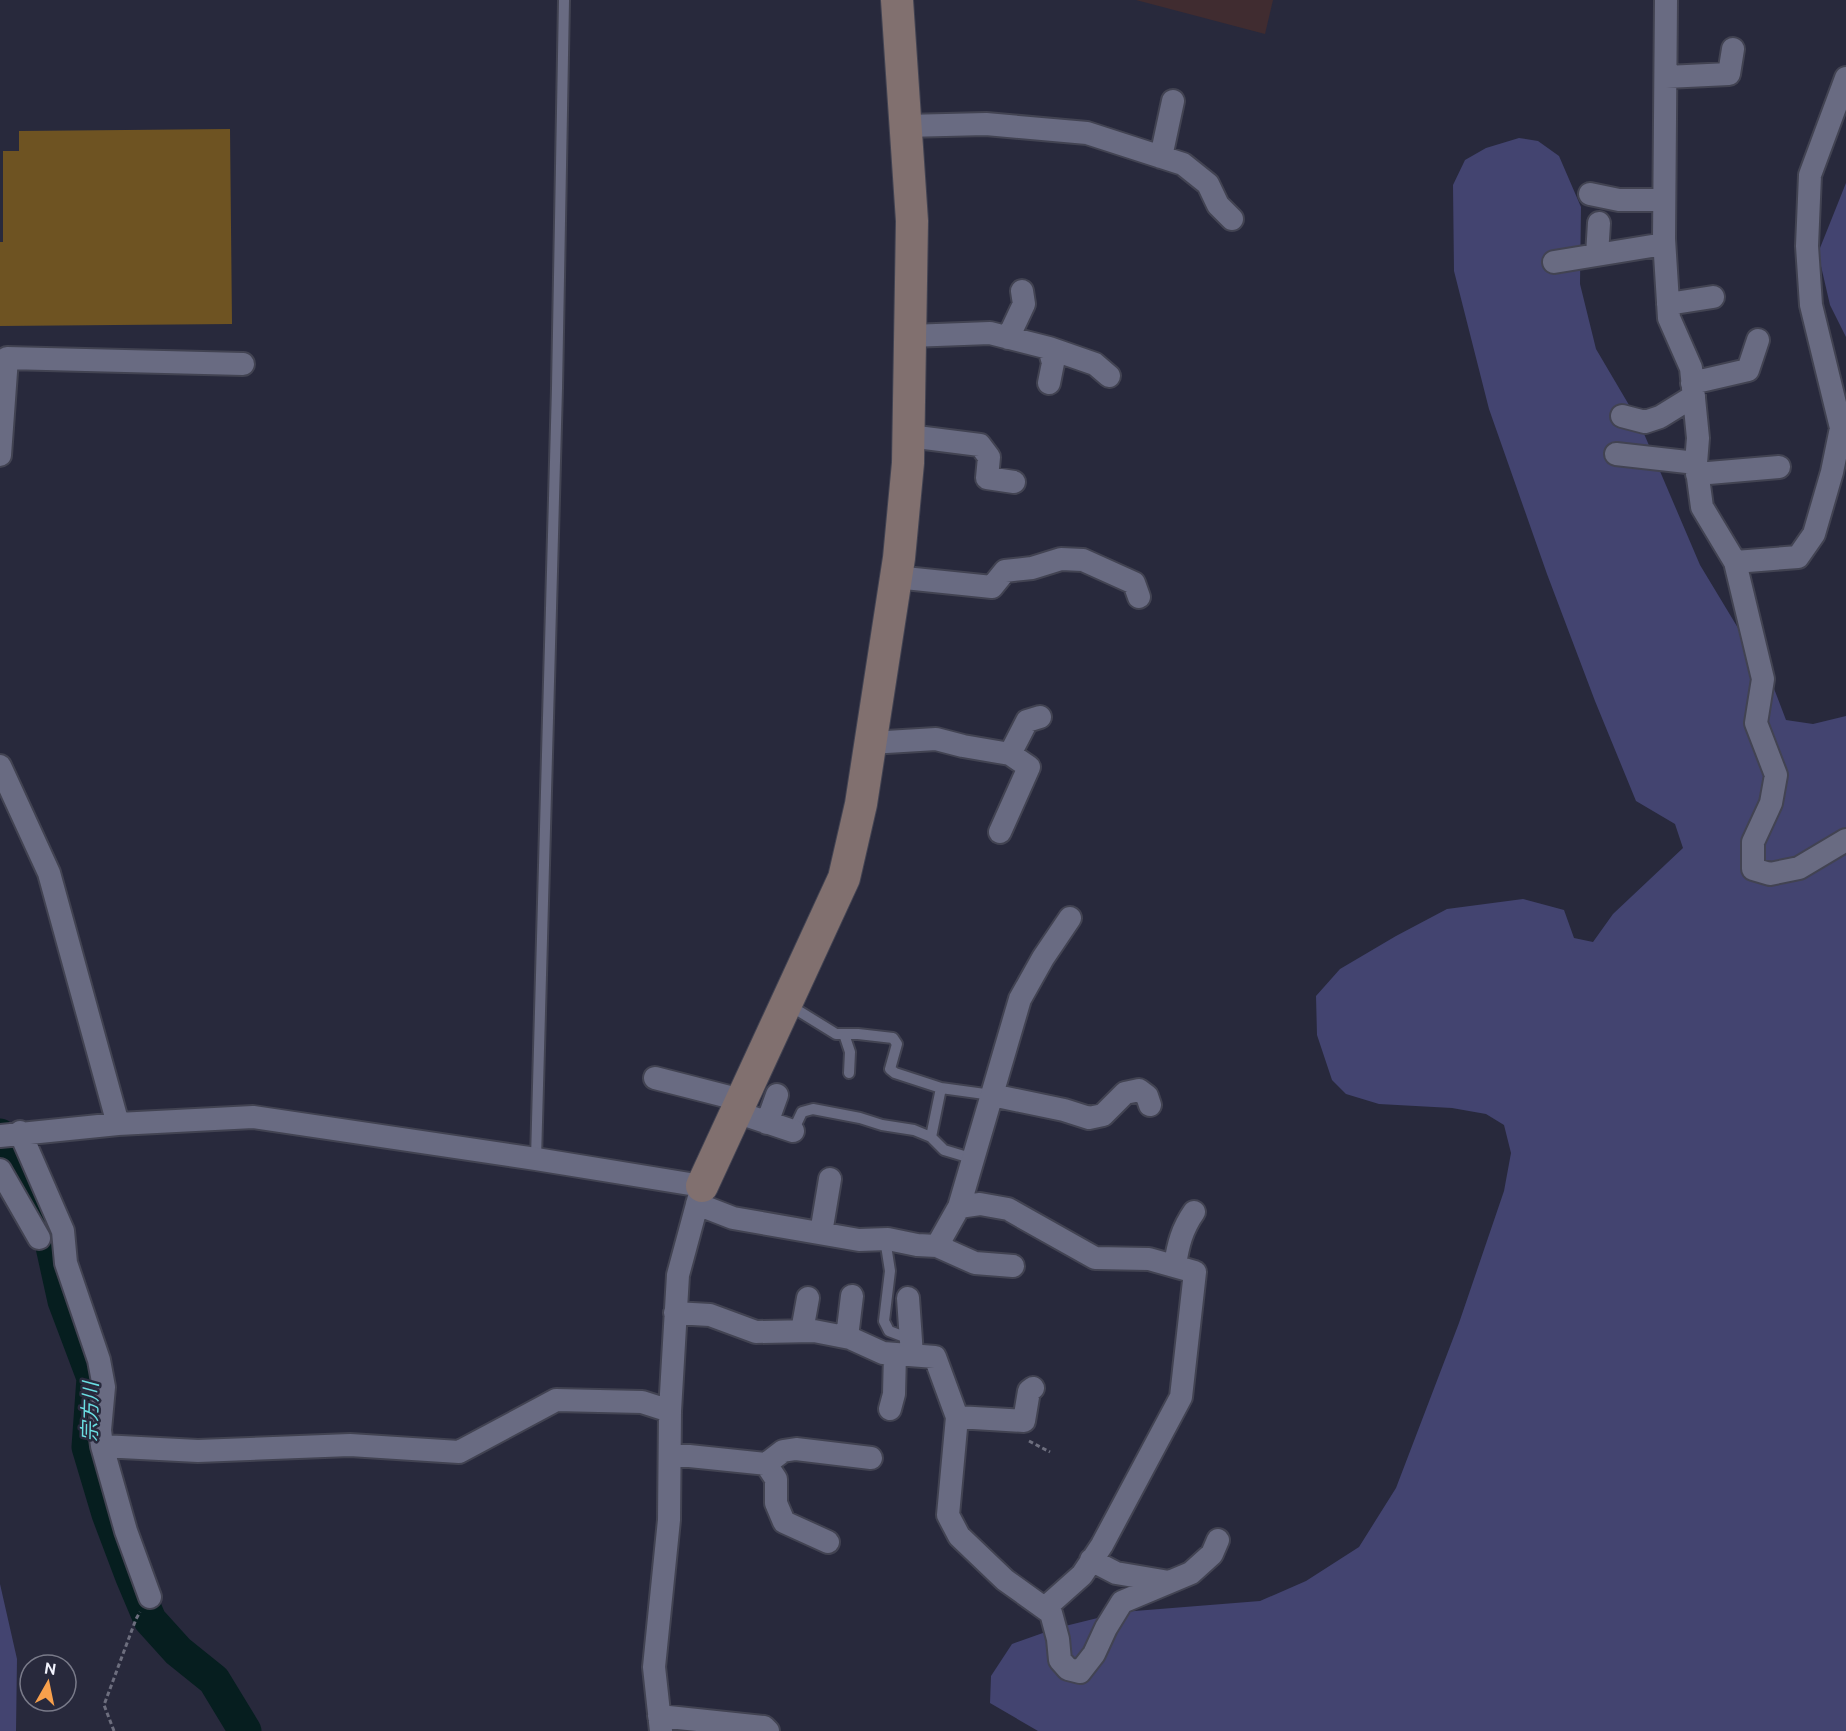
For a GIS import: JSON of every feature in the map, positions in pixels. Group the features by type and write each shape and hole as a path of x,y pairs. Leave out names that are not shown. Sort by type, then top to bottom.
{"street":[{"path":"768,1731 764,1727 660,1724 654,1667 669,1520 670,1411 675,1312 678,1275 700,1195 844,878 861,804 896,577 908,463 912,221 897,0"},
{"path":"1666,0 1664,244 1669,318 1691,368 1698,438 1696,469 1702,507 1735,562 1763,679 1756,723 1776,775 1771,803 1753,842 1753,868 1770,874 1799,868 1846,840"},
{"path":"1666,76 1729,74 1733,49"},
{"path":"1735,562 1798,557 1814,534 1832,472 1840,428 1810,305 1807,246 1810,175 1846,78"},
{"path":"1161,157 1173,101"},
{"path":"905,126 986,124 1086,133 1183,164 1208,184 1218,206 1232,219"},
{"path":"1590,194 1619,201 1664,200"},
{"path":"1597,255 1599,223"},
{"path":"1554,262 1664,244"},
{"path":"1008,338 1024,304 1022,291"},
{"path":"1668,303 1713,297"},
{"path":"910,336 990,333 1049,348 1095,364 1109,376"},
{"path":"1622,416 1645,422 1660,417 1693,389 1748,370 1758,340"},
{"path":"1049,348 1053,363 1049,383"},
{"path":"0,455 7,358 243,364"},
{"path":"909,436 980,445 989,457 987,478 1014,482"},
{"path":"1616,454 1696,469 1779,467"},
{"path":"896,577 992,587 1005,572 1032,568 1061,559 1083,560 1134,583 1139,597"},
{"path":"1010,754 1028,721 1040,717"},
{"path":"870,743 936,739 1010,754 1029,767 1000,832"},
{"path":"0,766 49,873 118,1124"},
{"path":"937,1246 959,1207 1020,999 1043,958 1070,918"},
{"path":"655,1078 739,1106 767,1123 793,1131"},
{"path":"992,1095 1064,1110 1089,1118 1103,1115 1125,1093 1139,1090 1147,1096 1150,1105"},
{"path":"767,1123 777,1095"},
{"path":"150,1597 126,1531 102,1446 100,1430 104,1387 99,1360 66,1263 63,1231 11,1134 118,1124 253,1117 536,1159 700,1195 733,1218 859,1240 885,1239 937,1246 975,1263 1013,1266"},
{"path":"0,1170 39,1238"},
{"path":"821,1233 830,1179"},
{"path":"959,1207 980,1204 1008,1209 1095,1258 1149,1259 1195,1272 1181,1397 1102,1545 1082,1575 1045,1608"},
{"path":"1175,1265 1181,1235 1194,1212"},
{"path":"847,1337 852,1296"},
{"path":"802,1331 808,1298"},
{"path":"890,1409 906,1349 908,1298"},
{"path":"675,1312 710,1315 756,1332 814,1330 847,1337 883,1353 906,1349 935,1357 957,1417 948,1515 959,1536 1005,1580 1051,1612 1058,1638 1059,1660 1068,1669 1080,1672 1094,1654 1122,1602 1191,1573 1212,1554 1218,1540"},
{"path":"957,1417 1024,1421 1029,1391 1033,1388"},
{"path":"102,1446 198,1451 350,1445 459,1452 556,1400 642,1402 670,1411"},
{"path":"670,1454 766,1464 783,1450 796,1449 871,1458"},
{"path":"766,1464 776,1479 776,1503 784,1522 828,1542"},
{"path":"1091,1560 1116,1573 1169,1582"}],"lane":[{"path":"536,1159 557,388 564,0"},
{"path":"786,1003 836,1034 893,1038 897,1044 890,1069 895,1073 940,1088 992,1095"},
{"path":"844,1034 850,1052 849,1073"},
{"path":"931,1137 940,1088"},
{"path":"793,1131 802,1112 813,1109 914,1130 931,1137 944,1150 974,1159"},
{"path":"885,1239 890,1271 885,1321 889,1330 906,1349"}],"path":[{"path":"114,1731 104,1705 136,1619"}],"shaded area":[{"path":"1136,0 1273,0 1265,34"},
{"path":"1519,138 1538,141 1559,156 1581,207 1580,284 1596,349 1639,422 1700,565 1773,686 1786,720 1813,724 1846,716 1846,1731 1038,1731 990,1703 991,1676 1012,1644 1057,1628 1122,1612 1260,1601 1306,1581 1359,1547 1396,1488 1459,1323 1504,1191 1511,1153 1504,1125 1486,1114 1452,1108 1379,1104 1346,1094 1332,1080 1317,1035 1316,996 1340,969 1447,909 1523,899 1564,910 1574,938 1593,942 1613,914 1683,848 1675,824 1636,801 1595,701 1489,409 1454,271 1453,185 1465,160 1486,148"},
{"path":"1846,183 1846,337 1830,305 1818,253"},
{"path":"0,1584 17,1659 16,1731 0,1731"}],"building":[{"path":"230,129 232,324 0,326 3,151 19,151 19,131"}],"waterway":[{"name":"宗方川","path":"0,1135 47,1224 64,1301 93,1378 88,1447 108,1514 131,1575 150,1620 178,1651 214,1680 245,1731"}]}
